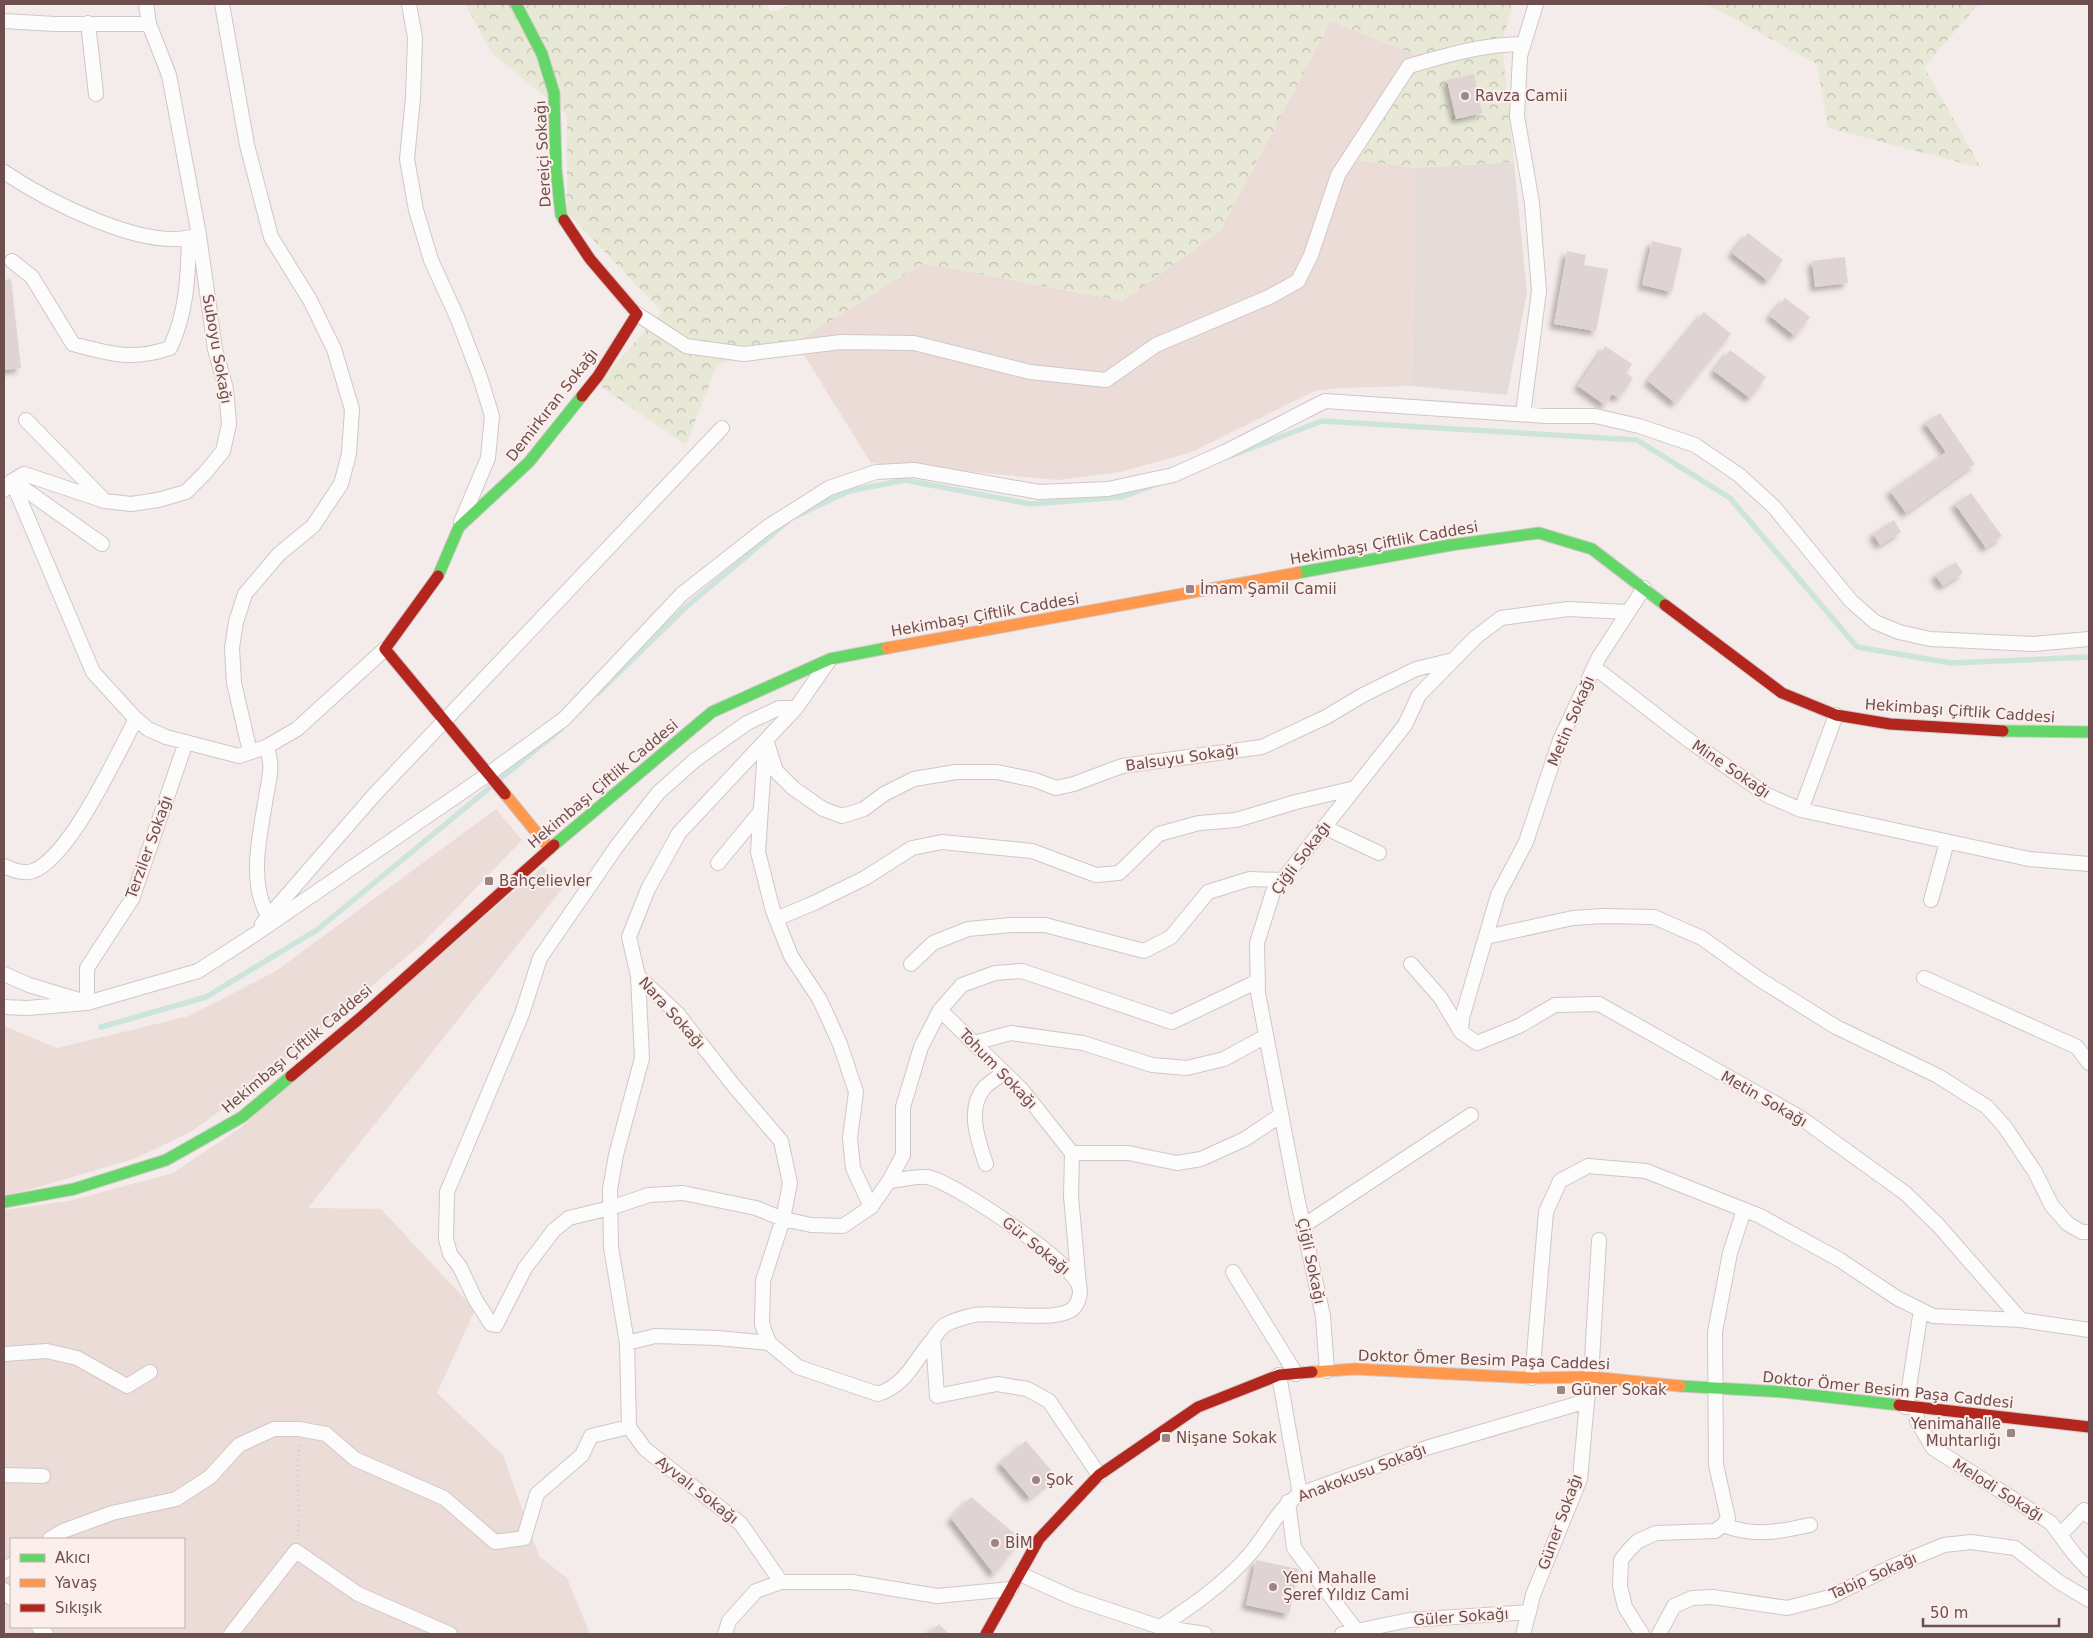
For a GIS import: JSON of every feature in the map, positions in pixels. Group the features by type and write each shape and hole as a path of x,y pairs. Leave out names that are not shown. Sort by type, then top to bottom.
{"main road":[{"name":"Dereiçi Sokağı","path":"516,4 542,54 554,93 556,169 561,215 590,259 636,314"},
{"name":"Demirkıran Sokağı","path":"459,527 530,462 598,376 636,314"},
{"path":"459,527 441,572 385,649 550,849"},
{"name":"Hekimbaşı Çiftlik Caddesi","path":"4,1202 74,1189 166,1160 242,1117 358,1019 550,849 712,712 830,659 1451,545 1539,533 1592,549 1782,693 1836,715 1909,725 2032,733 2089,732"},
{"name":"Doktor Ömer Besim Paşa Caddesi","path":"986,1634 1039,1539 1099,1474 1198,1407 1279,1375 1355,1369 1532,1378 1591,1377 1716,1390 1784,1392 2089,1427"}],"street":[{"name":"Suboyu Sokağı","path":"8,486 24,474 34,475 74,492 105,501 131,504 158,500 186,492 205,473 222,451 229,424 226,389 215,349 194,237 169,75 149,24 146,4"},
{"path":"222,4 247,145 271,237 310,300 334,348 352,409 349,454 341,484 312,526 279,554 245,594 236,622 232,648 234,683 250,752"},
{"path":"409,4 415,38 413,98 407,159 416,210 431,260 457,317 480,377 492,416 488,458 459,527"},
{"path":"1523,414 1539,291 1532,203 1517,116 1520,56 1536,4"},
{"path":"4,21 149,24"},
{"path":"88,24 96,94"},
{"path":"636,314 686,346 706,349 744,354 841,342 914,343 1030,372 1106,380 1156,345 1269,297 1298,281 1310,255 1338,175 1409,66 1473,49 1506,44 1524,44"},
{"path":"4,172 61,205 128,232 166,239 194,237 187,297 181,325 170,348 149,355 116,355 73,344 32,277 12,261"},
{"path":"4,1007 26,1008 87,1002 198,971 490,777 564,719 682,594 766,528 830,488 876,472 914,470 1039,492 1108,489 1173,475 1227,451 1325,401 1523,414 1595,416 1639,426 1695,445 1740,475 1774,507 1851,601 1875,622 1899,632 1930,639 2033,644 2089,639"},
{"path":"26,420 105,501"},
{"path":"254,935 268,916 375,794 722,428"},
{"path":"8,486 102,544"},
{"path":"8,486 93,672 105,688 136,719 148,729 166,737 239,756 266,747 297,728 385,649"},
{"name":"Metin Sokağı","path":"1644,588 1627,612 1594,667 1560,740 1526,842 1498,895 1462,1018 1461,1032 1477,1043 1519,1026 1555,1005 1599,1004 1801,1118 1905,1193 1938,1225 2021,1320"},
{"name":"Çiğli Sokağı","path":"1327,1372 1323,1316 1281,1115 1258,981 1257,943 1273,892 1405,724 1419,695 1476,637 1501,618 1568,609 1627,612"},
{"name":"Nara Sokağı","path":"769,1344 762,1324 763,1281 783,1219 790,1183 781,1141 734,1086 677,1013 638,976 629,937 648,889 679,832 796,708 830,659"},
{"name":"Balsuyu Sokağı","path":"766,740 776,771 793,788 823,809 842,816 864,809 884,794 914,779 956,772 997,772 1035,780 1056,788 1074,784 1122,766 1262,747 1326,717 1363,695 1416,669 1452,660"},
{"name":"Mine Sokağı","path":"1594,667 1687,738 1767,795 1801,810 2029,859 2089,864"},
{"path":"796,708 779,708 747,724 696,760 658,794 617,846 540,958 522,1014 447,1192 446,1239 450,1254 460,1267 475,1299 491,1324 496,1325 525,1268 554,1230 569,1218 610,1208 649,1195 683,1192 756,1208 783,1219 811,1224 843,1226 871,1206 889,1181 903,1154 903,1107 918,1055 940,1010 962,985 995,973 1022,971 1172,1022 1258,981"},
{"path":"1801,810 1836,715"},
{"path":"4,866 14,872 32,871 49,861 77,826 136,719"},
{"path":"766,740 758,852 776,919 791,956 824,1009 840,1044 856,1092 850,1138 853,1168 871,1206"},
{"name":"Terziler Sokağı","path":"87,1002 87,968 132,899 186,742"},
{"path":"266,747 270,757 271,771 259,841 258,875 260,901 268,916"},
{"path":"776,919 865,878 912,848 942,842 1032,851 1096,875 1119,873 1159,834 1198,823 1236,820 1296,802 1354,788"},
{"path":"718,863 761,811"},
{"path":"1324,827 1378,853"},
{"path":"1931,900 1947,842"},
{"path":"911,964 933,943 968,929 1011,925 1045,925 1144,951 1171,937 1208,892 1250,879 1282,880"},
{"path":"1486,937 1572,918 1603,916 1654,917 1702,938 1759,979 1836,1028 1938,1076 1987,1107 2005,1127 2035,1172 2052,1206 2068,1224 2082,1232 2089,1232"},
{"path":"1412,964 1440,997 1461,1032"},
{"path":"4,974 29,985 87,1002"},
{"path":"52,1538 63,1531 112,1513 176,1499 210,1477 239,1445 274,1429 302,1430 326,1434 356,1459 444,1498 495,1542 524,1538 538,1494 582,1455 591,1436 629,1427 627,1343 611,1247 610,1189 616,1155 642,1058 638,976"},
{"path":"1924,978 2077,1048 2089,1063"},
{"name":"Tohum Sokağı","path":"940,1010 1022,1090 1072,1153"},
{"path":"974,1043 1010,1033 1083,1043 1152,1065 1187,1068 1224,1059 1266,1036"},
{"path":"986,1164 975,1132 977,1100 985,1087 1004,1073"},
{"path":"1079,1286 1071,1196 1072,1153 1128,1153 1177,1163 1201,1159 1245,1139 1281,1115"},
{"path":"1303,1226 1471,1115"},
{"path":"1532,1378 1546,1212 1560,1181 1588,1166 1646,1171 1760,1216 1840,1260 1896,1298 1933,1316 2021,1320 2089,1330"},
{"name":"Gür Sokağı","path":"769,1344 798,1367 878,1394 900,1384 916,1359 944,1326 971,1315 1018,1317 1066,1312 1075,1307 1079,1298 1079,1286 1072,1274 1001,1217 950,1186 927,1177 889,1181"},
{"path":"1642,1634 1625,1607 1620,1586 1621,1560 1638,1541 1656,1533 1715,1531 1728,1518 1716,1465 1715,1332 1730,1253 1744,1210"},
{"path":"1587,1401 1591,1377 1599,1240"},
{"path":"1233,1272 1296,1374"},
{"path":"1911,1408 1921,1310"},
{"path":"627,1343 655,1336 718,1338 769,1344"},
{"path":"933,1339 937,1396 997,1384 1027,1389 1049,1401 1099,1474"},
{"path":"4,1354 47,1351 77,1358 128,1386 150,1372"},
{"path":"1279,1375 1300,1494"},
{"name":"Anakokusu Sokağı","path":"1160,1627 1202,1600 1249,1555 1288,1502 1300,1494 1426,1448 1535,1418 1587,1401"},
{"name":"Güner Sokağı","path":"1529,1612 1533,1595 1580,1479 1587,1401"},
{"name":"Melodi Sokağı","path":"1911,1408 1933,1448 2051,1523 2089,1570"},
{"name":"Ayvalı Sokağı","path":"629,1427 645,1449 741,1524 781,1582"},
{"path":"4,1475 43,1476"},
{"path":"1288,1502 1294,1548 1358,1633"},
{"path":"2060,1535 2084,1510 2089,1516"},
{"path":"1723,1525 1742,1532 1777,1533 1810,1525"},
{"name":"Tabip Sokağı","path":"1659,1634 1661,1627 1674,1606 1692,1598 1721,1597 1787,1608 1830,1597 1891,1566 1944,1545 1971,1542 2015,1548 2059,1582 2089,1600"},
{"path":"231,1634 296,1551 358,1594 450,1634"},
{"path":"1020,1574 1073,1598 1160,1627 1205,1634"},
{"path":"724,1634 729,1621 756,1591 781,1582 852,1582 937,1596 1011,1590"},
{"name":"Güler Sokağı","path":"1342,1634 1358,1633 1409,1620 1529,1612 1523,1634"}],"path":[{"path":"296,1551 300,1515 298,1461 302,1430"}],"shaded area":[{"path":"1331,21 1429,60 1358,160 1416,168 1412,386 1339,388 1315,391 1192,452 1120,472 1058,480 871,463 796,342 923,263 1123,301 1220,231"},
{"path":"1514,162 1527,293 1507,395 1412,386 1416,168"},
{"path":"496,809 522,840 423,943 243,1094 191,1132 134,1159 4,1197 4,1026 57,1048 189,1016 276,971"},
{"path":"543,866 562,889 308,1208 381,1209 475,1310 437,1393 503,1455 539,1556 567,1578 590,1634 4,1634 4,1210 69,1201 173,1173 239,1129"}],"green space":[{"path":"465,4 767,4 770,12 794,4 1513,4 1502,42 1514,162 1416,168 1358,160 1382,107 1429,60 1331,21 1220,231 1123,301 923,263 796,342 717,365 686,445 597,384 662,312 567,212 567,115 492,53"},
{"path":"1707,4 1979,4 1924,67 1981,168 1828,128 1817,64"}],"building":[{"name":"Ravza Camii","path":"1474,74 1482,113 1456,119 1447,80"},
{"path":"1748,233 1783,260 1768,281 1732,253"},
{"path":"1652,241 1682,248 1672,292 1642,285"},
{"path":"1567,251 1586,255 1584,265 1608,269 1596,331 1554,324"},
{"path":"1845,257 1848,283 1815,287 1812,261"},
{"path":"11,279 21,368 4,370 4,280"},
{"path":"1785,298 1810,317 1795,336 1770,316"},
{"path":"1704,312 1731,334 1675,403 1648,381"},
{"path":"1605,346 1632,364 1626,373 1633,378 1619,398 1612,394 1605,405 1578,386"},
{"path":"1730,350 1766,377 1750,398 1714,371"},
{"path":"1940,413 1975,464 1906,513 1890,491 1946,452 1925,423"},
{"path":"1971,493 2002,536 1986,548 1955,504"},
{"path":"1894,520 1901,532 1880,545 1873,534"},
{"path":"1956,562 1963,573 1943,586 1935,575"},
{"path":"1026,1441 1056,1476 1030,1498 1000,1463"},
{"path":"971,1497 1021,1539 994,1574 951,1518"},
{"name":"Yeni Mahalle Şeref Yıldız Cami","path":"1256,1560 1299,1569 1289,1614 1246,1605"},
{"path":"939,1624 949,1634 928,1634"}],"waterway":[{"path":"1233,455 1322,421 1637,440 1730,498 1857,647 1951,663 2089,657"},
{"path":"796,516 849,491 905,480 1030,504 1122,497 1152,486"},
{"path":"598,693 686,607 786,523"},
{"path":"101,1027 206,997 317,930 561,729"}],"traffic: fast":[{"path":"516,4 542,54 554,93 556,169 561,215 564,220"},
{"path":"438,576 459,527 529,462 582,396"},
{"path":"1297,573 1451,545 1539,533 1592,549 1665,605"},
{"path":"554,845 712,712 830,659 887,648"},
{"path":"2003,731 2089,732"},
{"path":"4,1202 74,1189 166,1160 242,1117 291,1076"},
{"path":"1680,1386 1784,1392 1899,1405"}],"traffic: slow":[{"path":"887,648 1297,573"},
{"path":"505,794 550,849"},
{"path":"1312,1372 1355,1369 1532,1378 1591,1377 1680,1386"}],"traffic: jam":[{"path":"564,220 590,259 637,314 598,376 582,396"},
{"path":"438,576 385,649 505,794"},
{"path":"1665,605 1782,693 1836,715 1890,724 2003,731"},
{"path":"291,1076 359,1019 554,845"},
{"path":"986,1634 1039,1539 1099,1475 1198,1407 1279,1375 1312,1372"},
{"path":"1899,1405 2089,1427"}],"place":[{"name":"Ravza Camii","path":"1465,96"},
{"name":"İmam Şamil Camii","path":"1190,589"},
{"name":"Bahçelievler","path":"489,881"},
{"name":"Güner Sokak","path":"1561,1390"},
{"name":"Yenimahalle Muhtarlığı","path":"2011,1433"},
{"name":"Nişane Sokak","path":"1166,1438"},
{"name":"Şok","path":"1036,1480"},
{"name":"BİM","path":"995,1543"},
{"name":"Yeni Mahalle Şeref Yıldız Cami","path":"1273,1587"}]}
